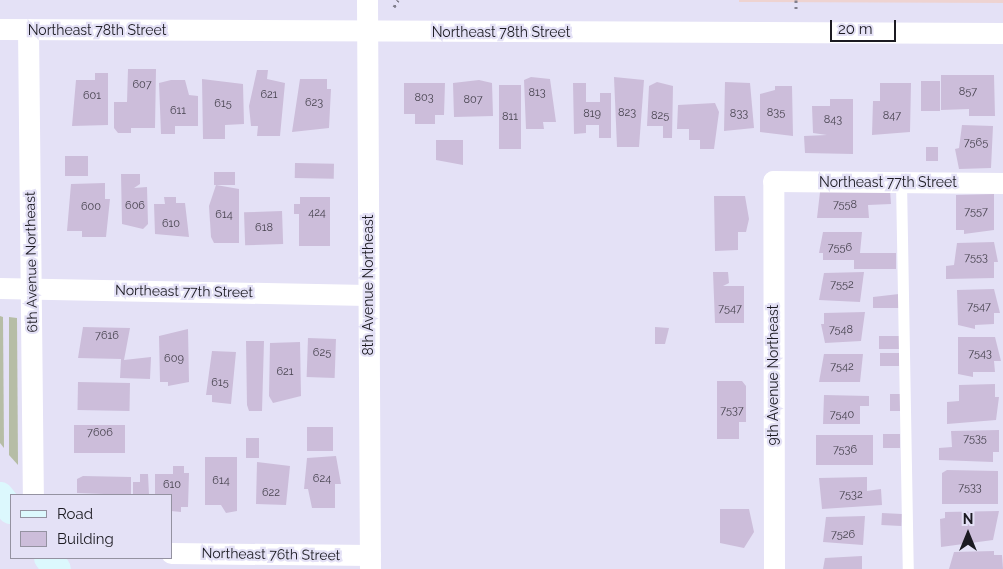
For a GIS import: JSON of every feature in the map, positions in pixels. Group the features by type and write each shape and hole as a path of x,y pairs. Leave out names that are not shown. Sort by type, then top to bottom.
{"main road":[{"path":"0,496 10,509"},
{"path":"49,559 57,569"}],"street":[{"name":"8th Avenue Northeast","path":"367,0 367,295 370,562"},
{"name":"Northeast 78th Street","path":"0,29 368,32 1003,33"},
{"name":"6th Avenue Northeast","path":"28,30 34,494"},
{"name":"Northeast 77th Street","path":"773,181 1003,183"},
{"name":"9th Avenue Northeast","path":"773,181 774,569"},
{"name":"Northeast 77th Street","path":"0,288 367,295"},
{"name":"Northeast 76th Street","path":"172,553 370,562"}],"lane":[{"path":"901,181 908,569"}],"path":[{"path":"394,6 398,0"},
{"path":"796,0 796,9"}],"shaded area":[{"path":"739,0 1003,0 1003,3 739,2"}],"green space":[{"path":"0,316 3,317 4,448 0,443"},
{"path":"9,317 17,318 18,465 9,455"}],"building":[{"path":"128,69 156,69 155,128 131,128 131,133 118,133 114,128 114,102 127,102"},
{"path":"257,70 268,70 267,79 285,83 280,136 257,136 258,126 251,126 249,106"},
{"path":"95,73 108,73 108,125 72,126 76,80 95,80"},
{"path":"941,75 994,75 995,116 969,116 969,109 941,110"},
{"path":"531,77 550,79 556,122 543,122 544,129 526,129 524,80"},
{"path":"614,77 644,80 639,147 617,147"},
{"path":"202,79 243,84 244,124 225,125 225,139 203,139"},
{"path":"300,79 327,79 327,89 331,89 329,128 292,132"},
{"path":"171,80 185,80 189,95 198,96 198,126 175,126 175,134 161,134 159,83"},
{"path":"479,80 492,83 493,116 454,117 453,83"},
{"path":"921,81 940,81 940,111 921,111"},
{"path":"657,82 673,86 672,138 663,138 663,126 647,126 649,86"},
{"path":"725,82 750,83 754,128 724,131"},
{"path":"404,83 445,83 444,115 435,115 435,124 415,124 415,114 404,114"},
{"path":"573,83 586,83 586,102 600,102 600,93 611,93 611,138 599,138 599,125 586,125 586,133 574,134"},
{"path":"880,83 911,83 910,132 872,135 873,101 880,101"},
{"path":"499,85 521,85 521,149 499,149"},
{"path":"775,86 792,86 793,136 760,132 760,94 775,90"},
{"path":"830,99 853,99 853,154 805,153 804,136 827,135 813,133 812,106 830,106"},
{"path":"715,103 719,112 714,149 700,149 700,140 689,140 689,129 677,129 678,105"},
{"path":"962,125 993,126 991,168 959,169 955,149 959,148"},
{"path":"436,140 463,140 463,165 436,160"},
{"path":"926,147 938,147 938,161 926,161"},
{"path":"65,156 88,156 88,176 65,176"},
{"path":"295,163 334,164 334,179 295,178"},
{"path":"214,172 235,172 235,185 214,185"},
{"path":"121,174 140,174 140,184 134,188 147,187 148,224 143,229 122,224"},
{"path":"105,183 105,199 110,199 106,237 82,237 82,231 67,231 71,184"},
{"path":"216,185 239,189 239,243 214,243 211,237 209,206"},
{"path":"890,190 891,204 868,205 869,218 817,218 820,192"},
{"path":"994,194 994,230 964,234 964,230 956,230 956,195"},
{"path":"714,196 745,196 749,219 746,232 738,232 738,250 715,251"},
{"path":"164,197 176,197 176,203 185,203 189,237 155,234 154,204 165,204"},
{"path":"300,197 330,197 330,246 299,246 299,214 294,214 294,204 300,204"},
{"path":"282,211 283,244 245,245 244,212"},
{"path":"823,232 862,232 860,253 896,253 896,269 854,269 854,260 823,260 823,253 819,253"},
{"path":"994,242 998,262 994,262 994,278 946,279 946,266 954,265 957,243"},
{"path":"713,272 728,272 729,283 723,286 744,286 744,323 715,323"},
{"path":"864,272 860,302 819,300 824,273"},
{"path":"994,289 1000,313 994,313 994,324 975,325 975,329 958,325 957,290"},
{"path":"899,294 899,308 873,308 873,297"},
{"path":"865,312 861,341 825,343 821,324 824,324 824,313"},
{"path":"83,327 130,328 124,360 151,357 150,379 120,378 121,359 78,358"},
{"path":"655,327 669,328 665,344 655,344"},
{"path":"188,329 189,382 168,386 168,382 160,382 159,336"},
{"path":"879,336 899,336 899,349 879,349"},
{"path":"958,337 995,337 1001,361 994,361 995,372 973,372 973,377 958,374"},
{"path":"308,338 336,339 335,378 307,377"},
{"path":"246,341 264,341 262,411 249,411 247,405"},
{"path":"300,342 301,396 273,403 269,396 270,343"},
{"path":"212,351 236,352 231,404 212,402 212,395 206,395"},
{"path":"880,353 899,353 899,366 880,366"},
{"path":"824,354 863,354 860,382 819,382"},
{"path":"717,381 742,381 746,386 746,422 739,422 739,439 717,439"},
{"path":"78,382 130,383 130,411 78,410"},
{"path":"995,384 995,397 999,397 996,420 947,424 947,402 959,401 959,385"},
{"path":"890,394 903,394 903,411 890,411"},
{"path":"824,395 869,396 869,406 860,406 860,424 823,424"},
{"path":"74,425 125,425 125,453 74,453"},
{"path":"307,427 333,427 333,451 307,451"},
{"path":"999,430 999,452 993,452 993,462 939,460 939,448 952,447 951,431"},
{"path":"883,434 900,434 900,448 883,448"},
{"path":"816,435 873,435 873,465 816,465"},
{"path":"246,438 259,438 259,458 246,458"},
{"path":"336,456 341,484 335,484 335,508 312,508 308,489 304,489 307,458"},
{"path":"205,457 237,457 237,511 226,513 221,505 205,505"},
{"path":"257,462 290,466 286,505 256,504"},
{"path":"173,466 184,466 184,473 189,473 188,507 181,507 181,512 172,511 172,494 155,494 155,474 173,474"},
{"path":"947,470 998,471 998,504 942,504 942,473"},
{"path":"140,474 148,474 149,494 133,494 133,482 140,482"},
{"path":"83,476 131,477 131,494 77,493 77,479"},
{"path":"867,477 867,491 881,489 882,505 822,509 819,478"},
{"path":"720,509 749,509 754,532 744,548 720,543"},
{"path":"999,511 993,540 941,547 940,519 945,518 945,512"},
{"path":"882,513 902,514 901,526 881,525"},
{"path":"865,516 863,545 823,542 826,517"},
{"path":"994,551 994,555 1002,555 1003,569 949,569 954,552"},
{"path":"862,556 862,569 823,569 825,558"}]}
